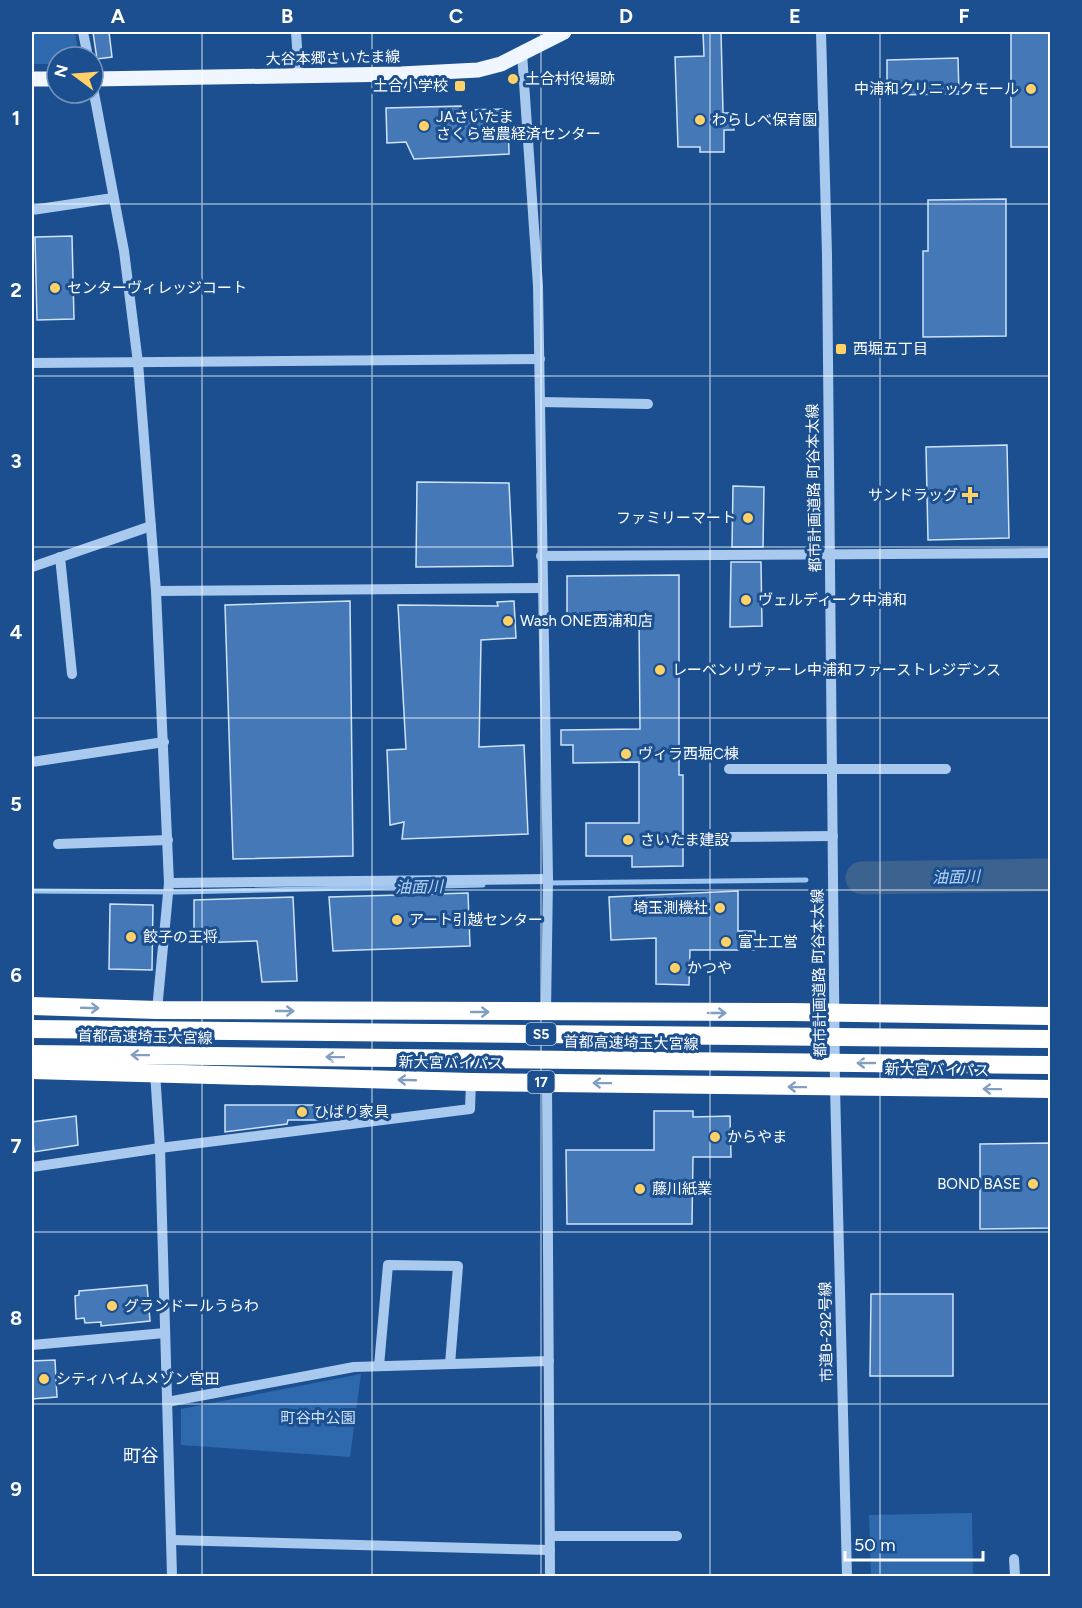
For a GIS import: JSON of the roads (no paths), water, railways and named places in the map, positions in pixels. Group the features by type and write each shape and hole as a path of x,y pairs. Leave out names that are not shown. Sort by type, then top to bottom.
{"highway":[{"path":"32,1006 157,1010 1050,1016"},
{"path":"637,1013 680,1022 762,1052 972,1056 1050,1079"},
{"name":"首都高速埼玉大宮線","path":"32,1029 1050,1039"},
{"name":"首都高速埼玉大宮線","path":"32,1054 1050,1065"},
{"name":"新大宮バイパス","path":"32,1070 471,1082 1050,1089"}],"main road":[{"name":"大谷本郷さいたま線","path":"105,79 478,70 522,53 564,32"}],"street":[{"path":"296,32 299,76"},
{"name":"都市計画道路 町谷本太線","path":"821,32 835,1087"},
{"path":"522,53 536,248 540,359 541,556 548,881 546,1012"},
{"path":"96,105 124,251 138,363 156,591 168,840 168,889 157,1010"},
{"path":"32,210 113,198"},
{"path":"32,363 540,359"},
{"path":"540,402 648,404"},
{"path":"32,567 151,526"},
{"path":"541,556 1050,553"},
{"path":"60,557 72,674"},
{"path":"156,591 542,588"},
{"path":"32,762 164,742"},
{"path":"729,768 946,769"},
{"path":"730,837 833,836"},
{"path":"58,844 168,840"},
{"path":"168,889 548,881"},
{"path":"155,1072 160,1148 172,1576"},
{"path":"32,1167 160,1148 470,1109 471,1082"},
{"path":"547,1082 550,1576"},
{"name":"市道B-292号線","path":"835,1087 847,1576"},
{"path":"379,1366 388,1265 458,1266 450,1364"},
{"path":"32,1345 165,1333"},
{"path":"167,1402 354,1367 549,1361"},
{"path":"550,1536 677,1536"},
{"path":"171,1540 550,1550"},
{"path":"1014,1559 1015,1576"}],"waterway":[{"name":"油面川","path":"862,878 1050,875"},
{"name":"油面川","path":"546,883 806,880"},
{"name":"油面川","path":"32,891 178,892 483,885"}],"place":[{"name":"土合村役場跡","path":"513,79"},
{"name":"土合小学校","path":"460,86"},
{"name":"中浦和クリニックモール","path":"1031,89"},
{"name":"わらしべ保育園","path":"700,120"},
{"name":"JAさいたま さくら営農経済センター","path":"424,126"},
{"name":"センターヴィレッジコート","path":"55,288"},
{"name":"西堀五丁目","path":"841,349"},
{"name":"サンドラッグ","path":"970,495"},
{"name":"ファミリーマート","path":"748,518"},
{"name":"ヴェルディーク中浦和","path":"746,600"},
{"name":"Wash ONE西浦和店","path":"508,621"},
{"name":"レーベンリヴァーレ中浦和ファーストレジデンス","path":"660,670"},
{"name":"ヴィラ西堀C棟","path":"626,754"},
{"name":"さいたま建設","path":"628,840"},
{"name":"埼玉測機社","path":"720,908"},
{"name":"アート引越センター","path":"397,920"},
{"name":"餃子の王将","path":"131,937"},
{"name":"富士工営","path":"726,942"},
{"name":"かつや","path":"675,968"},
{"name":"ひばり家具","path":"302,1112"},
{"name":"からやま","path":"715,1137"},
{"name":"BOND BASE","path":"1033,1184"},
{"name":"藤川紙業","path":"640,1189"},
{"name":"グランドールうらわ","path":"112,1306"},
{"name":"シティハイムメゾン宮田","path":"44,1379"}],"district":[{"name":"町谷","path":"141,1456"}],"park label":[{"name":"町谷中公園","path":"318,1418"}]}
